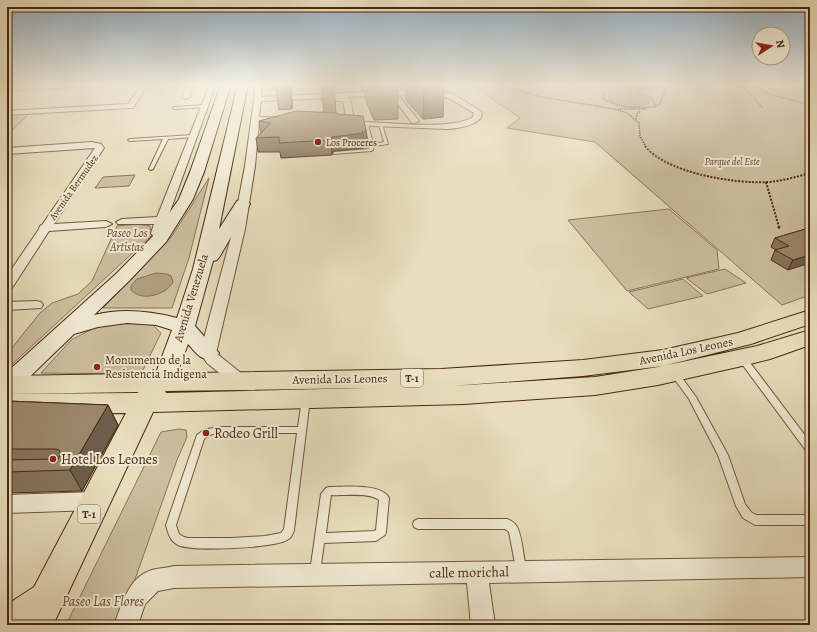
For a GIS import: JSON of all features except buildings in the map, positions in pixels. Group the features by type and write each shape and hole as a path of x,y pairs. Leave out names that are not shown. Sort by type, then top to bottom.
{"main road":[{"name":"Avenida Los Leones","path":"7,404 154,392 240,381 441,378 583,368 663,358 742,339 810,317"},
{"name":"Avenida Los Leones","path":"7,385 306,399 464,395 588,387 742,358 810,337"},
{"name":"Avenida Venezuela","path":"41,611 95,501 154,392"},
{"path":"15,625 27,613 41,611"}],"street":[{"path":"160,238 157,233 161,220 202,113"},
{"path":"7,385 123,277 160,238 186,199 197,172 216,113"},
{"name":"Avenida Venezuela","path":"154,392 184,327 202,269 236,113"},
{"path":"208,353 239,229 242,204 250,166 256,113"},
{"path":"349,113 350,119"},
{"path":"409,113 415,121"},
{"path":"334,123 444,128 466,124 477,118 478,113"},
{"path":"255,119 295,121"},
{"name":"Avenida Bermudez","path":"7,151 92,145 100,148 44,228 7,285"},
{"path":"202,269 242,204"},
{"path":"122,222 161,220"},
{"path":"44,228 106,224"},
{"path":"7,306 36,305"},
{"path":"64,331 88,322 122,316 152,318 184,327 212,359 240,381"},
{"path":"7,504 95,501"},
{"name":"calle morichal","path":"126,625 136,597 152,581 174,576 810,567"},
{"path":"477,572 483,625"}],"lane":[{"path":"335,153 371,150 372,145 366,124"},
{"path":"372,145 386,143 381,125"},
{"path":"130,140 193,136"},
{"path":"151,169 166,138"},
{"path":"742,358 810,449"},
{"path":"674,372 692,397 723,455 741,506 747,515 755,520 810,520"},
{"path":"302,430 217,430 207,432 200,437 171,525 174,536 183,543 248,542 273,540 284,537 289,530 302,430 306,399"},
{"path":"314,575 319,538 326,494 329,492 373,492 381,494 384,498 381,532 376,536 319,538"},
{"path":"418,524 507,524 514,532 522,572"}],"path":[{"path":"624,113 636,119 639,123 641,140 659,159 674,166 694,172 732,179 766,182 780,181 810,173"},
{"path":"636,119 638,113"},
{"path":"766,182 779,224 779,230"}],"green space":[{"name":"Parque del Este","path":"514,113 810,113 810,295 782,305 595,142 507,128 520,118"},
{"path":"29,114 7,135 7,115"},
{"path":"135,175 129,186 95,188 103,177"},
{"path":"209,178 189,258 172,308 103,308 172,236"},
{"path":"669,209 717,250 719,269 627,291 568,220"},
{"name":"Paseo Los Artistas","path":"138,224 150,226 152,235 7,369 7,354 40,313 52,303 78,294 92,281 117,226"},
{"path":"725,269 746,283 707,294 686,278"},
{"path":"683,279 703,296 648,309 629,292"},
{"path":"122,323 151,323 161,333 141,374 41,373 71,340 96,327"},
{"name":"Paseo Las Flores","path":"179,429 186,430 187,437 177,460 119,625 66,625 161,432"}],"shaded area":[{"path":"156,273 171,276 173,282 170,287 160,293 147,296 141,296 131,290 131,286 137,279"}],"place":[{"name":"Los Proceres","path":"318,142"},
{"name":"Monumento de la Resistencia Indigena","path":"97,367"},
{"name":"Rodeo Grill","path":"206,433"},
{"name":"Hotel Los Leones","path":"53,459"}]}
